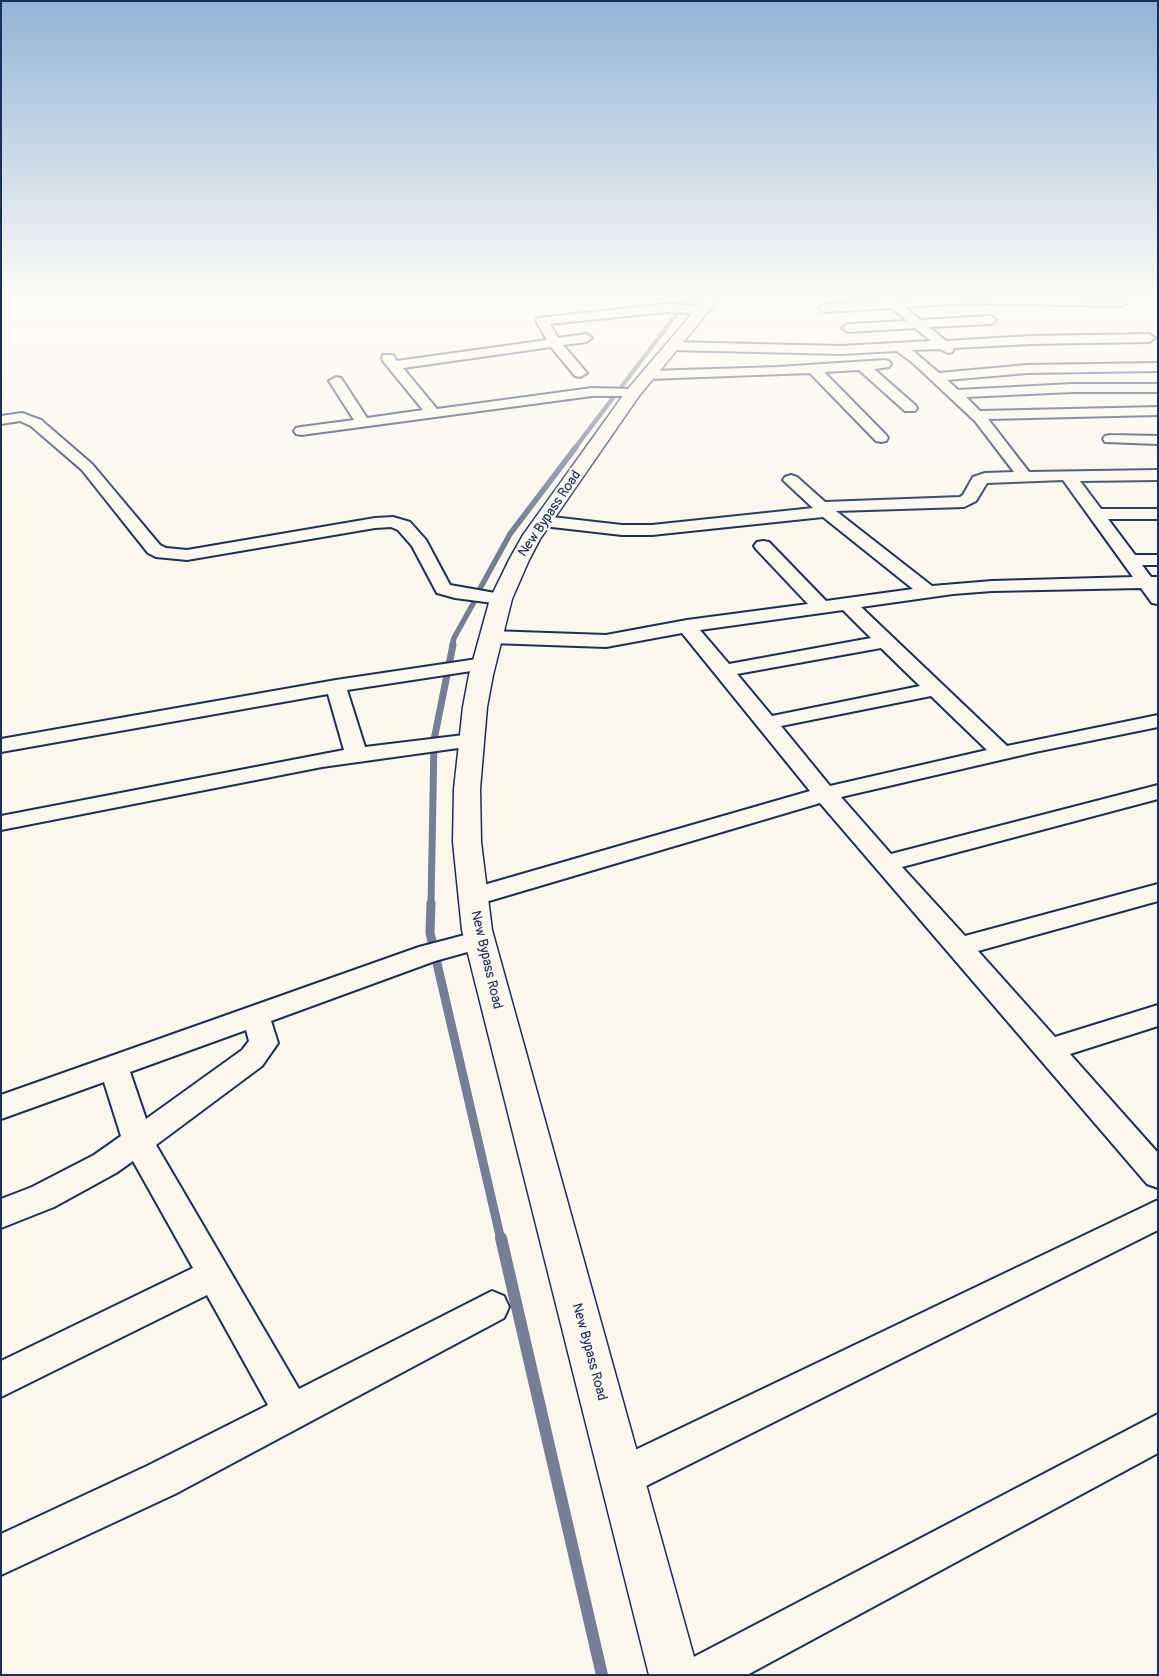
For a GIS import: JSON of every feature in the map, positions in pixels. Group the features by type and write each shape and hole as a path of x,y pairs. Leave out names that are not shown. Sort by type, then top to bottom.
{"main road":[{"name":"New Bypass Road","path":"644,373 629,388 543,521 519,560 501,600 467,660 475,707 464,741 467,789 467,842 472,897 468,943 622,1477 674,1675"}],"street":[{"path":"401,373 433,413"},
{"path":"301,431 629,388 773,373"},
{"path":"818,373 881,438"},
{"path":"871,373 910,408"},
{"path":"932,373 977,415 1003,446 1025,477"},
{"path":"936,377 979,373"},
{"path":"336,381 363,423"},
{"path":"954,394 1072,388 1158,388"},
{"path":"977,415 1158,411"},
{"path":"1,420 22,417 36,423 87,467 154,549 162,553 187,555 375,523 393,522 404,526 420,544 443,589 455,593 501,600"},
{"path":"1110,439 1158,440"},
{"path":"543,521 622,530 652,530 824,510 964,502 970,498 979,480 1025,477 1158,475"},
{"path":"1077,476 1071,480 1130,560 1151,582 1158,599"},
{"path":"791,480 824,510 928,592"},
{"path":"1096,514 1158,514"},
{"path":"763,546 821,607"},
{"path":"1130,560 1158,560"},
{"path":"1,746 336,686 467,660 606,641 687,626 846,603 992,586 1151,582"},
{"path":"846,603 1003,754"},
{"path":"687,626 825,794 1158,1175"},
{"path":"724,672 887,641"},
{"path":"336,686 356,754"},
{"path":"766,723 935,689"},
{"path":"472,897 825,794 1158,721"},
{"path":"1,823 356,754 464,741"},
{"path":"886,863 1158,792"},
{"path":"960,948 1158,892"},
{"path":"1,1107 428,954 468,943"},
{"path":"1049,1050 1158,1015"},
{"path":"1,1214 44,1197 74,1182 138,1141 252,1058 264,1043 256,1016"},
{"path":"114,1067 138,1141 292,1412"},
{"path":"622,1477 1158,1214"},
{"path":"1,1380 213,1275"},
{"path":"1,1555 161,1480 492,1308"},
{"path":"703,1675 1158,1433"}],"waterway":[{"path":"575,448 632,373"},
{"path":"477,594 510,534 576,447"},
{"path":"452,646 454,638 474,602"},
{"path":"431,904 434,740 453,645"},
{"path":"431,903 430,933 501,1240"},
{"path":"501,1238 602,1675"}]}
